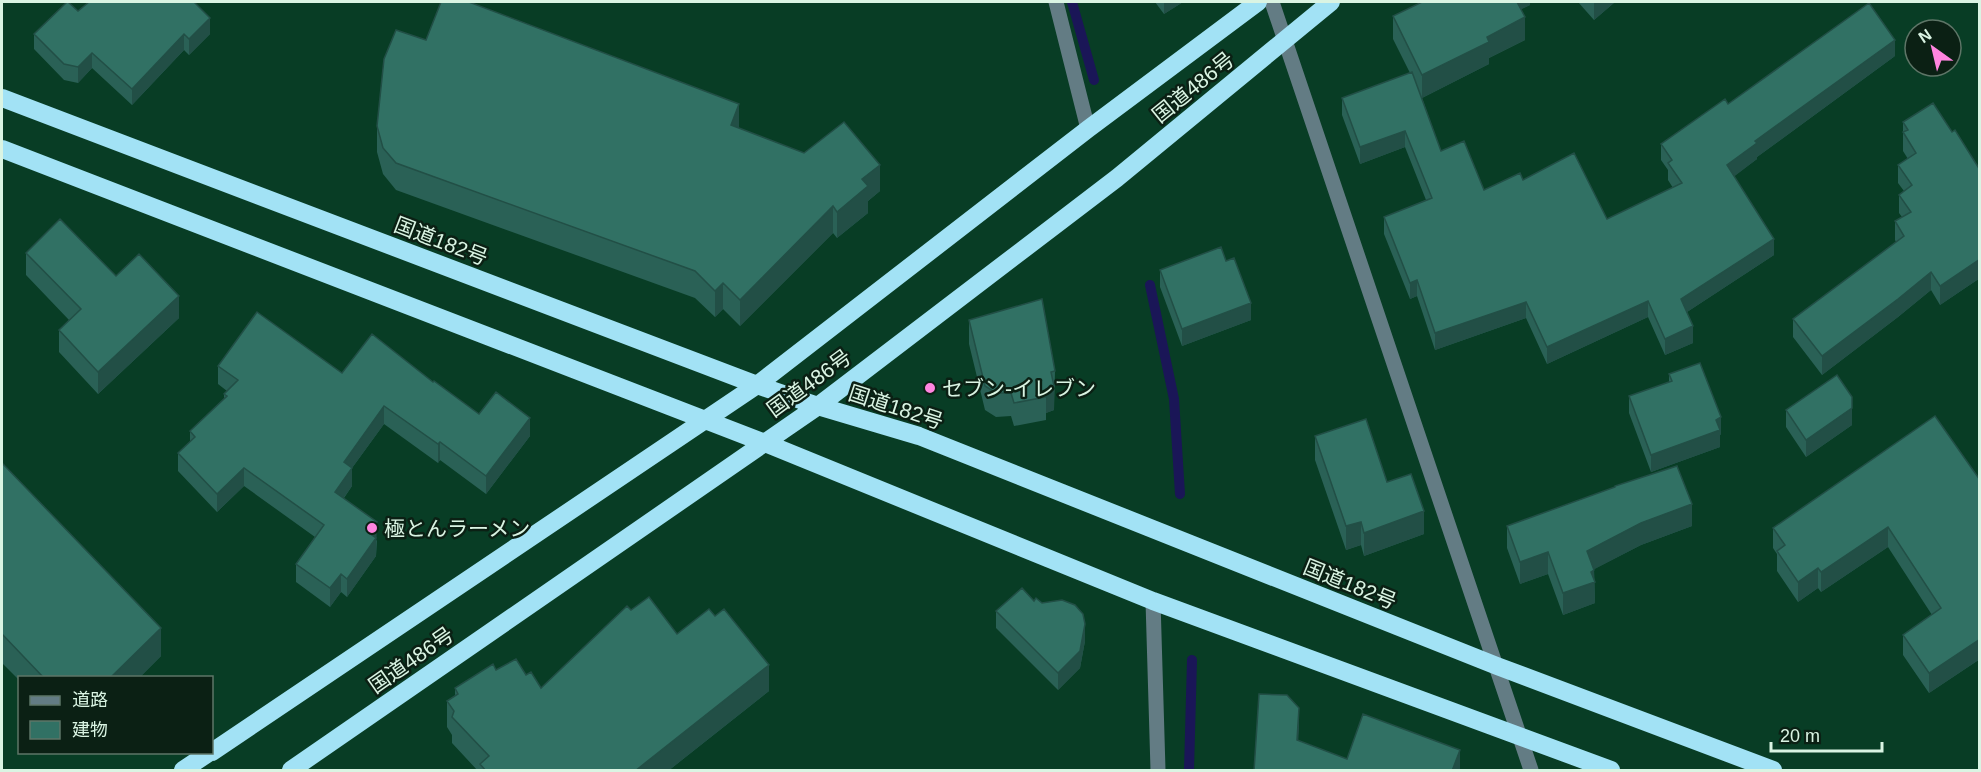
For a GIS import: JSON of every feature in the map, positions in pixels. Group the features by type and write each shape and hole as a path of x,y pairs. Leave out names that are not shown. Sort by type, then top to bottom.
{"highway":[{"name":"国道486号","path":"213,751 757,385 1088,129 1258,2"},
{"name":"国道486号","path":"291,771 818,406 1117,178 1331,2"},
{"name":"国道182号","path":"2,98 757,385 919,436 1497,666 1773,771"},
{"path":"2,149 765,443 1153,601 1611,771"},
{"name":"国道486号","path":"183,771 208,754"}],"street":[{"path":"1056,2 1088,129"},
{"path":"1272,2 1531,771"},
{"path":"1153,601 1158,771"}],"building":[{"path":"67,2 78,11 89,2 194,2 210,18 189,39 184,34 132,89 92,53 78,67 64,64 34,34"},
{"path":"441,2 469,2 739,104 731,125 804,153 844,122 880,165 862,179 868,186 837,212 833,206 740,300 723,283 715,291 695,271 396,163 383,148 377,126 384,59 396,30 426,40"},
{"path":"1422,2 1517,2 1525,17 1487,37 1489,42 1422,75 1393,16"},
{"path":"1869,3 1895,40 1755,141 1757,143 1727,165 1774,239 1681,299 1693,326 1665,339 1648,301 1547,347 1526,302 1435,333 1417,280 1410,283 1384,217 1432,198 1405,131 1360,147 1342,98 1412,72 1441,151 1464,141 1484,190 1520,173 1523,180 1574,153 1607,219 1682,183 1668,163 1672,160 1661,144 1725,99 1728,104"},
{"path":"1933,103 1952,132 1955,130 1980,170 1980,259 1940,286 1931,272 1822,356 1793,319 1904,236 1895,221 1911,212 1899,195 1912,185 1898,165 1916,153 1903,132 1908,130 1903,122"},
{"path":"60,219 116,276 139,254 179,296 98,372 59,330 81,309 26,253"},
{"path":"1221,247 1226,261 1234,258 1251,303 1182,329 1160,270"},
{"path":"1042,299 1055,371 1051,372 1054,386 1046,389 1046,397 1014,403 1011,393 996,393 985,386 969,320"},
{"path":"257,312 342,373 372,334 433,382 479,414 496,392 530,418 486,476 440,442 438,444 384,406 344,462 352,468 335,492 377,522 369,533 376,538 347,579 341,574 330,588 296,564 324,525 244,468 217,494 178,453 195,437 190,431 227,396 224,394 238,380 218,366"},
{"path":"1700,363 1721,417 1716,420 1720,430 1651,455 1629,396 1672,381 1669,374"},
{"path":"1837,375 1852,397 1852,408 1806,440 1786,410"},
{"path":"1935,416 1980,480 1980,639 1929,673 1903,635 1941,608 1888,527 1821,572 1818,568 1798,582 1777,551 1785,545 1773,528"},
{"path":"1366,419 1387,482 1411,474 1424,511 1364,533 1361,522 1346,526 1315,436"},
{"path":"2,463 161,628 112,676 42,676 2,634"},
{"path":"1677,466 1692,504 1641,523 1587,551 1594,570 1591,572 1595,582 1563,593 1548,552 1520,562 1507,526"},
{"path":"1022,588 1034,601 1036,598 1042,603 1062,600 1075,605 1083,614 1085,624 1080,651 1058,673 996,611"},
{"path":"649,597 677,634 709,609 715,616 724,609 769,665 635,771 486,771 480,764 489,756 452,717 454,711 447,701 458,694 455,688 493,664 496,670 516,659 526,675 531,672 541,688 627,606 631,610"},
{"path":"1259,694 1287,695 1299,708 1297,740 1347,759 1363,714 1460,750 1452,771 1254,771"}],"waterway":[{"path":"1072,2 1094,80"},
{"path":"1150,285 1174,399 1180,494"},
{"path":"1189,770 1192,660"}],"place":[{"name":"セブン-イレブン","path":"930,388"},
{"name":"極とんラーメン","path":"372,528"}]}
